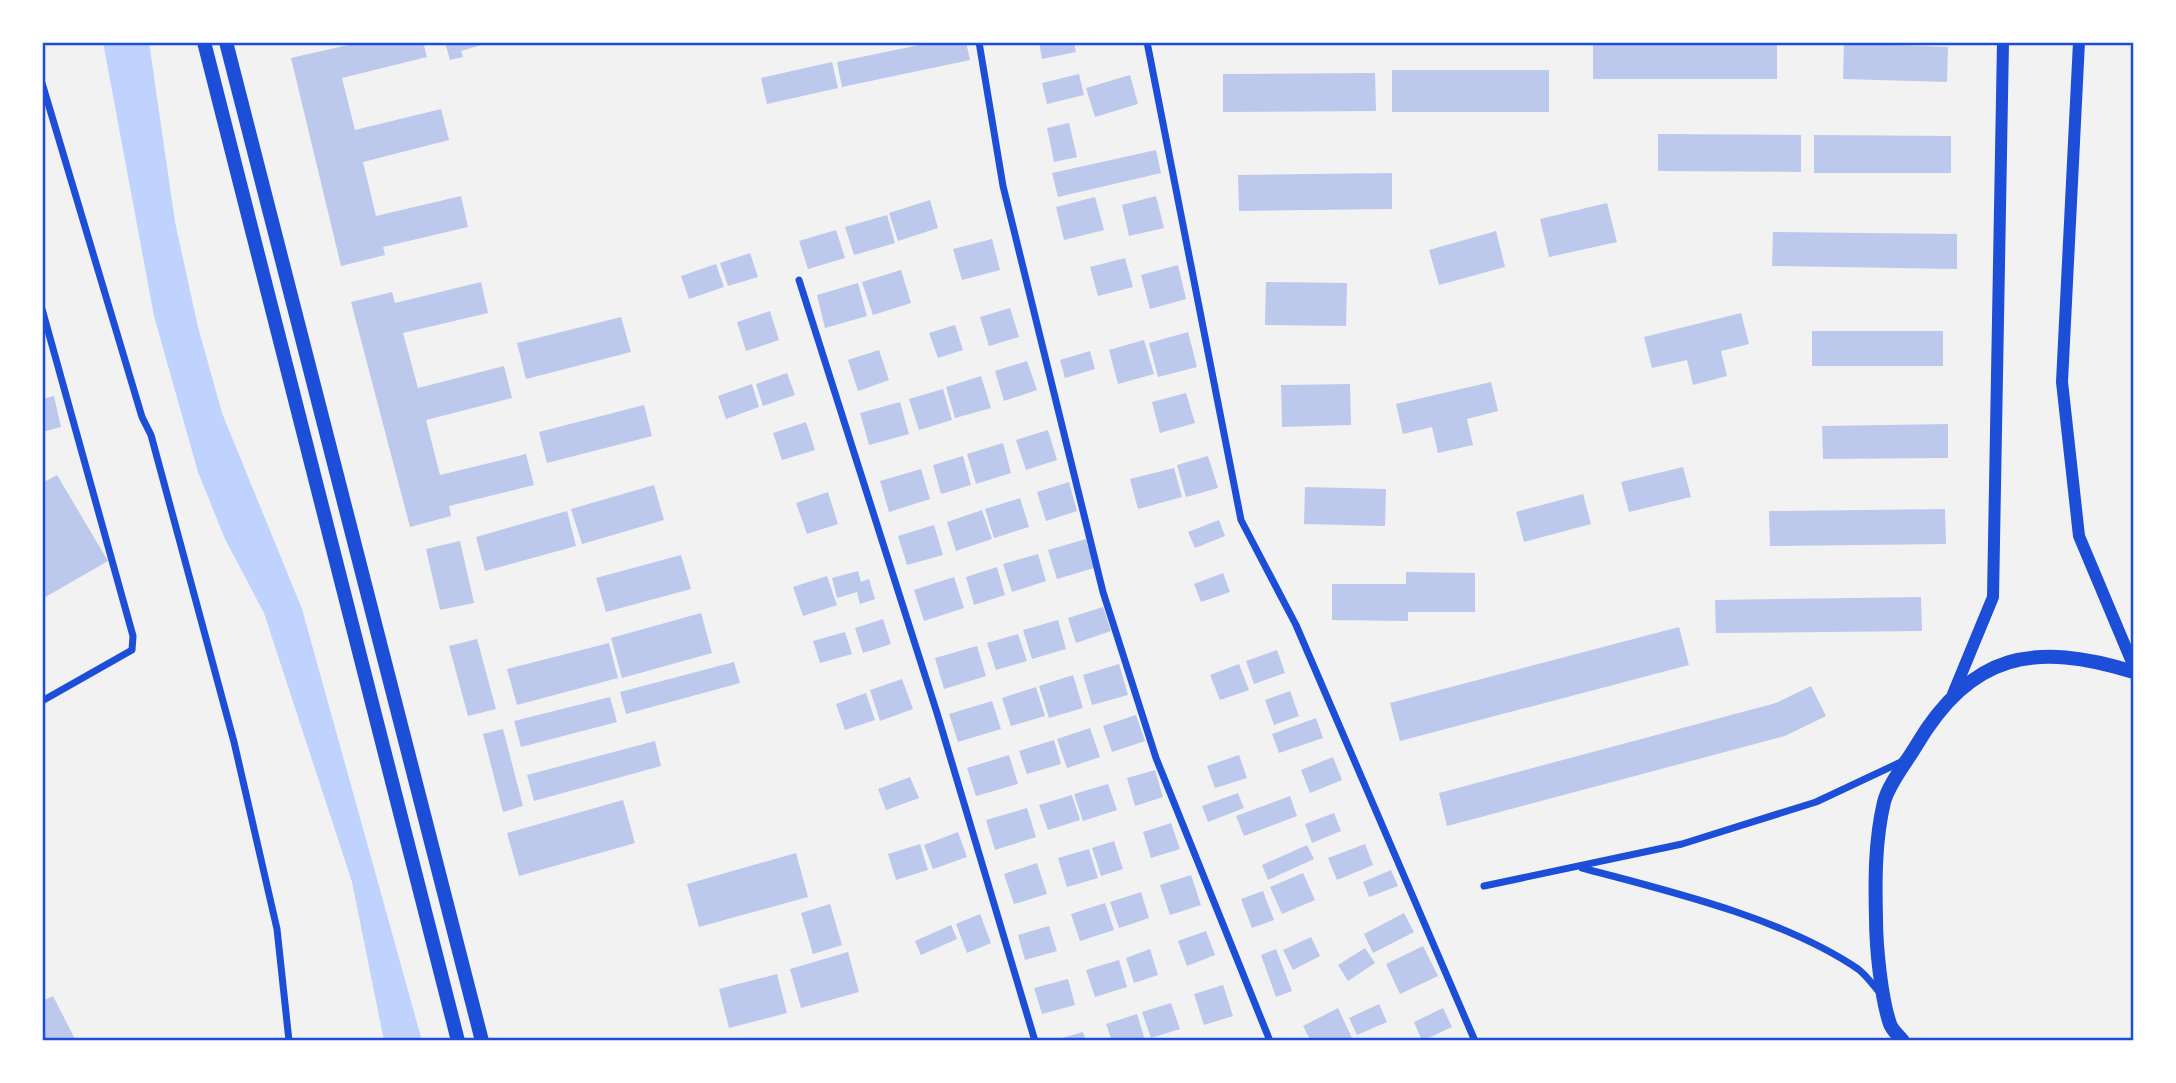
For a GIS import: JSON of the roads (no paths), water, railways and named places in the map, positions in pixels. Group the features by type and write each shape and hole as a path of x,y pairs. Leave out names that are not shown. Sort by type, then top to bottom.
{"main road":[{"path":"204,42 458,1041"},
{"path":"226,42 482,1041"},
{"path":"1903,1041 1890,1025 1876,940 1874,862 1885,799 1933,717 1953,694 1983,671 2028,658 2070,657 2134,670"}],"street":[{"path":"979,42 1003,186 1103,592 1156,758 1270,1041"},
{"path":"1147,42 1241,520 1296,625 1475,1041"},
{"path":"1953,694 1993,597 2003,42"},
{"path":"2079,42 2062,382 2079,536 2134,670"},
{"path":"42,83 142,417 151,435 234,742 277,929 289,1041"},
{"path":"799,280 937,713 1035,1041"},
{"path":"42,309 133,636 132,650 42,701"},
{"path":"1484,886 1581,868 1682,844 1816,802 1909,759"},
{"path":"1581,868 1710,902 1806,942 1859,970 1886,1000"}],"water":[{"path":"103,42 149,42 175,222 198,327 222,413 302,609 422,1041 384,1041 352,882 264,613 225,539 198,472 154,316"}]}
